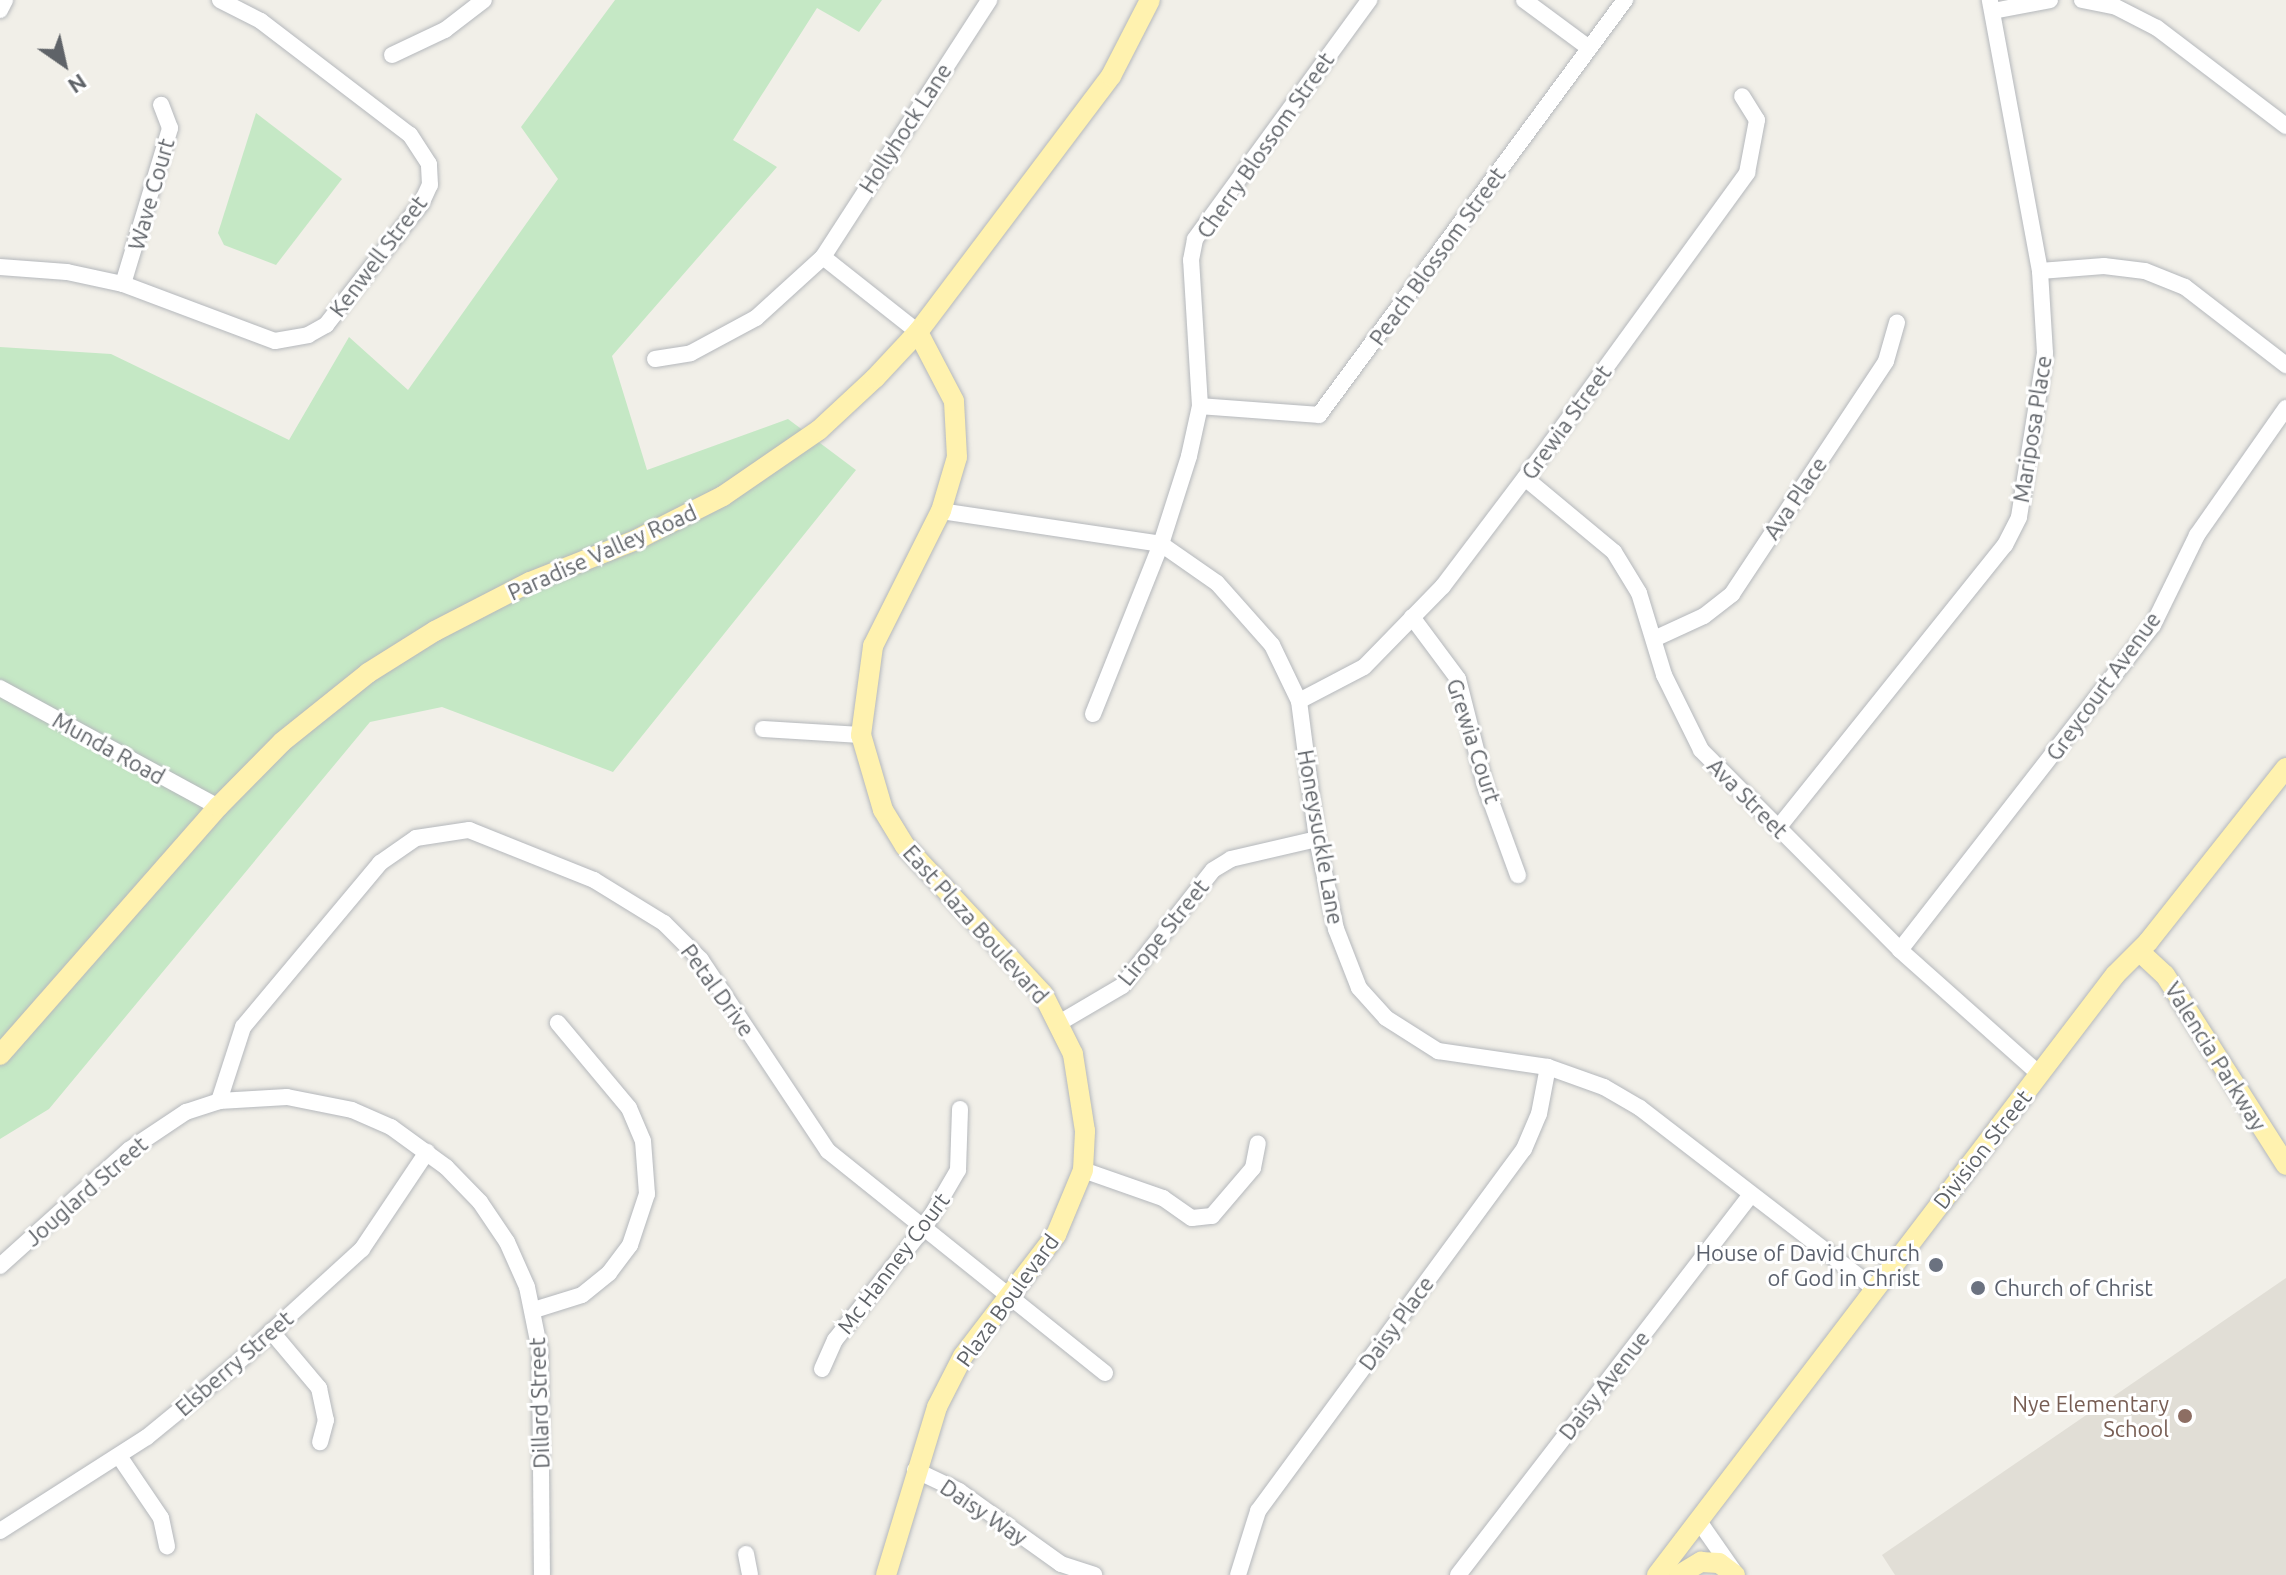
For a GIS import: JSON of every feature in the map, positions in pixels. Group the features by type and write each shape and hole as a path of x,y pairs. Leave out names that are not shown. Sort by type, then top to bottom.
{"main road":[{"name":"Paradise Valley Road","path":"0,1055 218,807 282,742 368,673 435,631 530,582 636,540 763,471 819,430 918,332 1111,76 1150,0"},
{"name":"East Plaza Boulevard","path":"918,332 954,401 957,457 941,511 873,646 861,735 883,810 905,846 1016,963 1059,1023"},
{"name":"Division Street","path":"1657,1575 2115,975 2140,952 2286,768"},
{"name":"Valencia Parkway","path":"2140,952 2165,975 2286,1165"},
{"name":"Plaza Boulevard","path":"886,1575 915,1470 937,1407 963,1356 1056,1235 1083,1170 1083,1090 1059,1023"},
{"path":"1679,1575 1701,1562 1719,1563 1736,1575"}],"street":[{"path":"0,10 5,0"},
{"name":"Kenwell Street","path":"123,284 275,341 308,335 326,325 421,204 430,185 429,164 417,141 261,21 220,0"},
{"path":"392,55 445,30 484,0"},
{"name":"Hollyhock Lane","path":"655,359 691,353 756,318 823,257 989,0"},
{"name":"Cherry Blossom Street","path":"1093,714 1161,544 1200,406 1191,260 1195,239 1369,0"},
{"path":"1524,0 1589,48"},
{"name":"Peach Blossom Street","path":"1200,406 1319,415 1625,0"},
{"path":"1992,6 2050,0"},
{"path":"2082,0 2114,6 2157,28 2286,126"},
{"name":"Mariposa Place","path":"1778,828 2005,545 2019,517 2045,353 2040,271 1992,6"},
{"name":"Grewia Street","path":"1299,701 1364,667 1443,586 1525,478 1747,173 1757,120 1742,96"},
{"name":"Wave Court","path":"123,284 170,128 161,105"},
{"path":"823,257 918,332"},
{"path":"2040,271 2104,266 2145,271 2185,287 2286,365"},
{"path":"0,267 67,272 123,284"},
{"name":"Ava Place","path":"1654,639 1704,616 1732,594 1886,361 1897,323"},
{"name":"Greycourt Avenue","path":"1900,950 2153,625 2197,535 2286,408"},
{"name":"Ava Street","path":"1525,478 1614,552 1639,593 1679,712 1701,750 1900,950 2039,1074"},
{"name":"Honeysuckle Lane","path":"941,511 1161,544 1217,583 1246,610 1272,645 1299,701 1317,839 1336,929 1359,988 1386,1018 1438,1051 1548,1067 1604,1087 1640,1108 1874,1288"},
{"name":"Grewia Court","path":"1412,617 1458,679 1485,785 1510,840 1518,875"},
{"name":"Munda Road","path":"0,688 218,807"},
{"path":"763,729 861,735"},
{"name":"Petal Drive","path":"219,1101 243,1027 380,863 416,838 469,830 594,880 664,923 701,960 828,1151 926,1225 1105,1373"},
{"name":"Lirope Street","path":"1059,1023 1122,986 1213,870 1231,859 1317,839"},
{"path":"534,1310 582,1295 609,1273 634,1237 647,1194 645,1150 629,1108 558,1023"},
{"name":"Daisy Place","path":"1238,1575 1258,1511 1524,1149 1539,1114 1548,1067"},
{"name":"Dillard Street","path":"219,1101 264,1096 331,1104 391,1127 464,1183 494,1221 518,1264 534,1310 540,1351 542,1575"},
{"name":"Jouglard Street","path":"0,1266 145,1137 186,1112 219,1101"},
{"name":"Mc Hanney Court","path":"822,1369 835,1340 926,1225 958,1170 960,1109"},
{"path":"1083,1170 1163,1198 1192,1218 1212,1216 1253,1168 1258,1143"},
{"name":"Elsberry Street","path":"0,1531 119,1456 185,1407 271,1331 362,1249 427,1152"},
{"name":"Daisy Avenue","path":"1458,1575 1751,1195"},
{"path":"271,1331 319,1388 326,1420 320,1442"},
{"path":"119,1456 161,1518 167,1546"},
{"name":"Daisy Way","path":"915,1470 959,1491 1061,1564 1094,1575"},
{"path":"1698,1520 1736,1575"},
{"path":"746,1554 750,1575"}],"shaded area":[{"name":"Nye Elementary School","path":"2286,1278 2286,1575 1895,1575 1882,1555"}],"green space":[{"path":"615,0 882,0 859,32 817,8 733,140 777,167 612,356 647,470 788,419 856,470 613,772 442,707 370,722 49,1109 0,1139 0,347 111,354 289,440 349,337 408,390 558,179 521,127"},
{"path":"256,113 342,179 276,265 224,245 218,233"}],"place":[{"name":"House of David Church of God in Christ","path":"1936,1265"},
{"name":"Church of Christ","path":"1978,1288"},
{"name":"Nye Elementary School","path":"2185,1416"}]}
